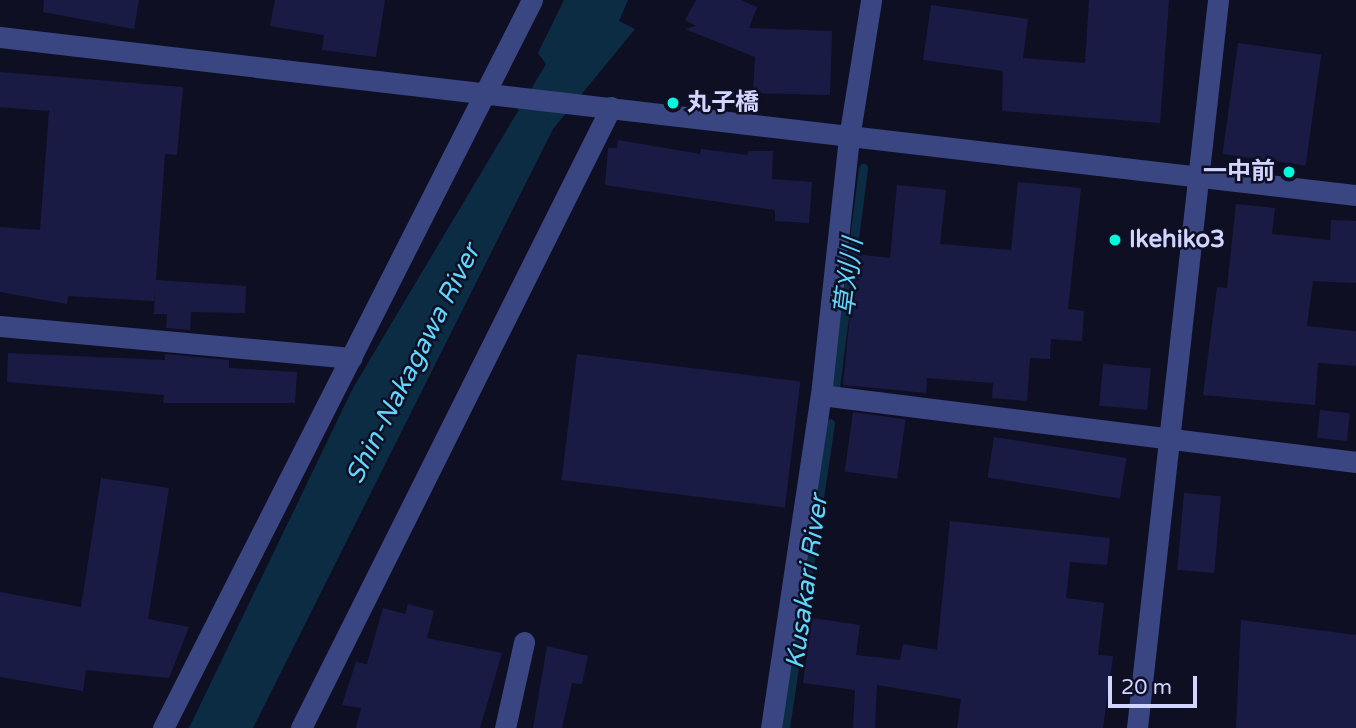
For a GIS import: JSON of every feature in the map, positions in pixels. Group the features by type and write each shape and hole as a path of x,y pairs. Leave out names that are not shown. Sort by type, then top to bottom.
{"street":[{"path":"163,728 352,358 496,92 532,0"},
{"path":"771,728 821,396 849,138 872,0"},
{"path":"1137,728 1218,0"},
{"path":"0,37 496,92 849,138 1356,195"},
{"path":"300,728 611,107"},
{"path":"0,326 352,358"},
{"path":"821,396 1356,462"},
{"path":"505,728 524,642"}],"water":[{"name":"Shin-Nakagawa River","path":"564,0 628,0 619,21 635,29 553,129 253,728 189,728 353,388 546,64 538,53"}],"building":[{"path":"44,0 139,0 134,29 43,12"},
{"path":"275,0 385,0 376,57 322,50 324,35 270,26"},
{"path":"696,0 740,0 757,7 749,28 832,31 830,95 753,93 755,57 685,29 696,26 685,20"},
{"path":"1089,0 1169,0 1160,123 1002,111 1003,71 923,60 931,5 1028,19 1023,58 1085,63"},
{"path":"1238,43 1321,55 1306,166 1222,154"},
{"path":"0,72 183,87 177,155 165,154 156,280 246,286 245,313 191,312 190,330 166,328 167,314 154,314 155,289 154,301 68,296 67,304 0,292 0,227 40,230 49,111 0,107"},
{"path":"618,140 700,154 701,149 748,155 748,151 773,151 772,179 812,182 809,223 775,221 775,210 605,185 608,148 617,148"},
{"path":"1018,182 1081,188 1068,309 1084,311 1082,341 1051,339 1050,359 1030,358 1027,401 992,398 993,383 927,378 926,393 843,385 856,254 890,258 897,185 946,190 940,244 1011,250"},
{"path":"1236,204 1275,208 1272,234 1330,240 1331,220 1356,221 1356,283 1313,281 1307,326 1356,331 1356,366 1318,363 1315,405 1203,395 1217,287 1227,288"},
{"path":"8,353 165,360 165,354 229,360 229,368 297,372 295,403 163,403 164,395 7,382"},
{"path":"577,354 800,381 785,507 562,480"},
{"path":"1103,364 1151,368 1147,410 1099,406"},
{"path":"1320,410 1350,413 1347,441 1317,438"},
{"path":"853,412 905,419 897,479 845,471"},
{"path":"994,437 1126,458 1120,498 988,477"},
{"path":"101,478 169,488 148,619 189,627 169,678 86,670 83,691 0,677 0,592 81,607"},
{"path":"1184,493 1221,496 1214,573 1177,570"},
{"path":"950,521 1110,538 1107,565 1070,562 1066,598 1104,603 1098,655 1113,656 1103,728 957,728 961,699 877,685 875,728 853,728 855,690 803,683 812,618 860,625 856,655 900,660 903,644 937,650"},
{"path":"408,604 434,611 427,638 502,653 480,728 356,728 361,708 342,705 356,662 367,664 383,608 405,614"},
{"path":"1241,620 1356,635 1356,728 1236,728"},
{"path":"547,646 588,656 582,684 572,683 562,728 533,728"}],"waterway":[{"name":"草刈川","path":"835,387 863,168"},
{"name":"Kusakari River","path":"785,728 830,423"}],"place":[{"name":"丸子橋","path":"673,103"},
{"name":"一中前","path":"1289,172"},
{"name":"Ikehiko3","path":"1115,240"}]}
